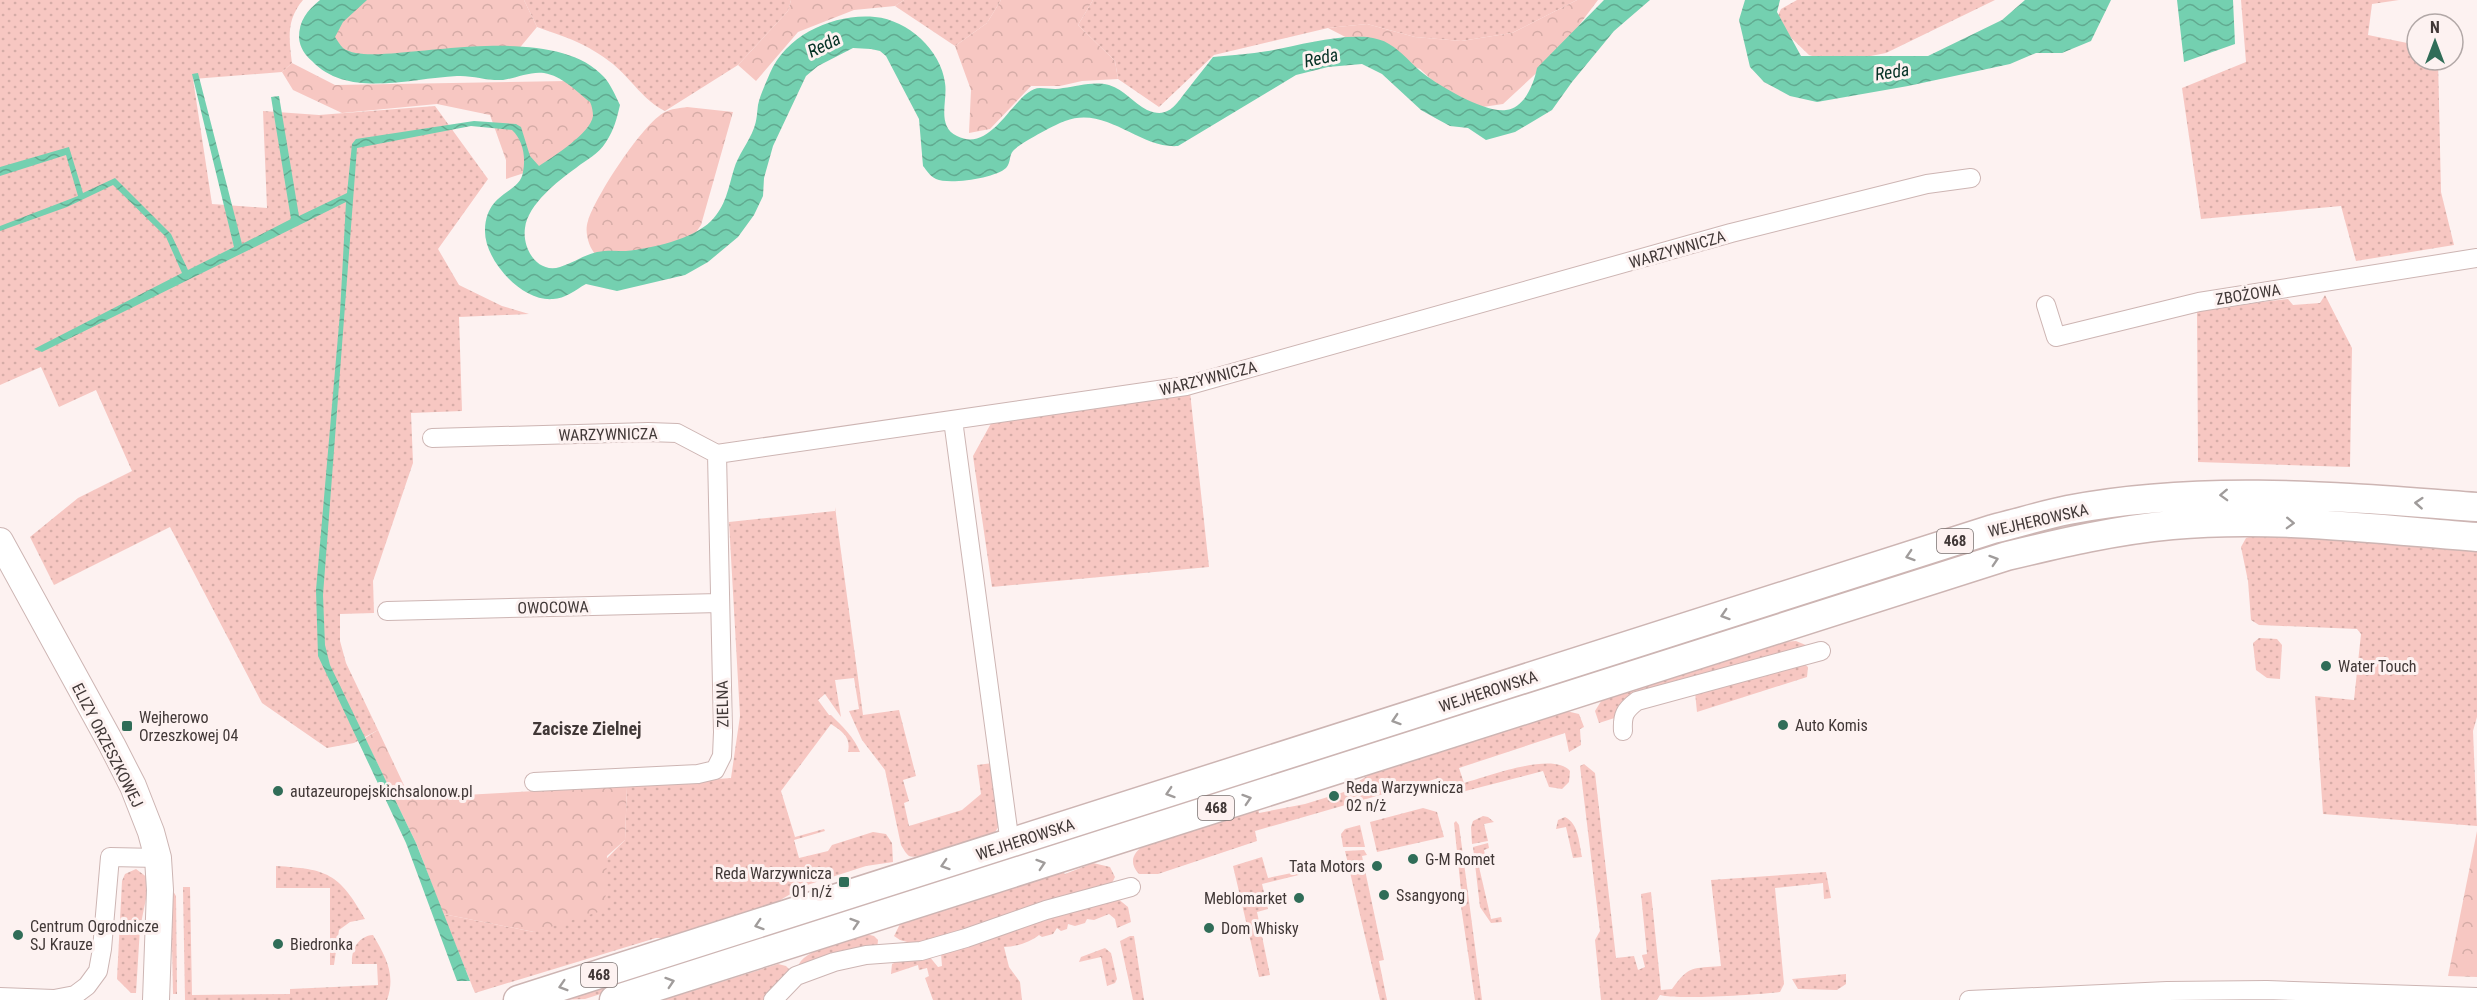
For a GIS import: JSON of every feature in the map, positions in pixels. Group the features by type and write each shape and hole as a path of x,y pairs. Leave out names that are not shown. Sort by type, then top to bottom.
{"main road":[{"name":"WEJHEROWSKA","path":"518,1000 1993,529 2068,510 2146,500 2242,494 2334,497 2477,507"},
{"name":"WEJHEROWSKA","path":"614,1000 2007,556 2096,535 2173,525 2285,523 2477,537"}],"street":[{"name":"WARZYWNICZA","path":"432,438 677,433 717,454 1186,386 1731,233 1927,184 1971,178"},
{"name":"ZBOŻOWA","path":"2046,305 2055,337 2199,302 2477,258"},
{"path":"953,420 1011,844"},
{"name":"ZIELNA","path":"534,782 698,774 715,770 722,756 717,454"},
{"name":"ELIZY ORZESZKOWEJ","path":"0,541 133,786 158,858 160,890 156,1000"},
{"name":"OWOCOWA","path":"387,611 719,603"},
{"path":"1623,731 1622,717 1626,709 1637,701 1821,651"},
{"path":"0,997 54,999 75,996 87,986 98,971 102,949 110,857 158,858"},
{"path":"772,1000 796,976 834,962 866,955 921,951 1046,910 1131,887"},
{"path":"1969,1000 2267,990 2477,997"}],"green space":[{"path":"0,0 303,0 291,22 292,63 282,72 193,79 212,204 267,208 263,111 319,115 435,106 488,179 438,249 459,285 502,306 529,314 459,317 462,411 411,413 413,463 373,581 374,613 340,614 340,641 346,663 378,730 354,743 327,748 262,703 170,527 54,585 30,537 78,498 132,471 96,390 59,407 41,367 0,385"},
{"path":"335,0 524,0 537,27 517,51 335,59 327,9"},
{"path":"524,0 791,0 788,11 738,65 665,111 644,96 613,64 594,51 537,27"},
{"path":"791,0 904,0 895,6 854,10 798,32 756,81 738,65 788,11"},
{"path":"904,0 1001,0 987,23 955,46 895,6"},
{"path":"1001,0 1093,0 1078,25 1115,61 1118,79 1082,81 1060,86 1031,86 990,129 969,133 971,90 955,46 987,23"},
{"path":"1093,0 1577,0 1512,33 1461,41 1415,37 1367,24 1328,28 1214,55 1159,107 1118,79 1115,61 1078,25"},
{"path":"1577,0 1598,0 1558,53 1503,104 1476,108 1448,95 1420,69 1359,44 1328,28 1367,24 1415,37 1461,41 1512,33"},
{"path":"1797,0 1995,0 1886,53 1835,63 1809,55 1775,22 1781,9"},
{"path":"2241,0 2399,0 2372,4 2368,35 2405,43 2405,72 2438,72 2441,192 2454,245 2356,261 2341,206 2201,219 2182,88 2246,62"},
{"path":"292,63 335,85 568,81 608,112 549,165 506,179 506,160 490,115 437,104 342,113 293,90 282,72"},
{"path":"687,107 733,112 701,225 688,244 596,255 588,240 587,225 600,195 645,130 665,112"},
{"path":"2325,295 2352,348 2350,467 2198,462 2197,309 2288,299 2293,305 2320,303"},
{"path":"1190,392 1209,567 992,587 973,456 994,418"},
{"path":"835,507 863,715 899,710 916,776 903,780 909,801 904,803 909,826 962,810 981,794 977,765 993,763 999,826 995,832 937,852 915,857 909,856 901,845 885,770 862,740 849,711 859,709 854,678 835,680 841,717 825,694 818,700 829,715 847,732 860,752 848,752 849,747 845,735 831,724 781,791 795,837 824,829 825,831 794,840 799,858 828,851 832,845 873,832 886,834 892,843 893,862 866,866 804,886 772,905 670,938 656,938 475,993 443,914 534,932 625,840 627,786 731,778 740,716 729,522 835,511"},
{"path":"2255,535 2477,549 2477,717 2473,731 2477,826 2323,814 2315,696 2354,700 2361,634 2357,629 2259,625 2251,620 2248,581 2241,547 2246,538"},
{"path":"1778,610 1778,617 1064,845 1062,839"},
{"path":"2259,638 2277,639 2282,645 2280,679 2267,678 2256,670 2253,643"},
{"path":"1796,641 1808,646 1802,662 1808,667 1807,677 1697,712 1695,692 1599,723 1595,711 1603,698 1782,642"},
{"path":"1566,711 1579,714 1584,727 1580,729 1581,745 1569,752 1565,733 1459,768 1464,783 1535,764 1562,766 1570,771 1569,782 1562,789 1549,787 1543,771 1450,795 1443,789 1439,778 1255,831 1257,841 1158,874 1139,874 1134,865 1135,854 1146,844 1258,808 1259,813 1305,804 1357,788 1356,783 1375,771"},
{"path":"378,730 410,798 627,786 625,840 607,856 605,910 534,932 443,914 417,845 365,738"},
{"path":"1584,764 1595,773 1616,958 1634,956 1638,970 1645,967 1642,955 1647,954 1641,894 1651,892 1661,990 1672,989 1683,975 1693,969 1721,966 1711,880 1826,872 1831,898 1824,899 1823,883 1775,888 1784,984 1780,992 1699,997 1660,995 1657,1000 1601,1000 1595,940 1600,931 1580,766"},
{"path":"1423,808 1437,812 1444,837 1377,852 1370,822"},
{"path":"1483,816 1494,822 1484,824 1488,841 1472,844 1473,821"},
{"path":"1565,817 1576,829 1582,857 1573,858 1566,827 1556,829 1558,820"},
{"path":"1456,821 1459,825 1482,1000 1475,1000 1459,893 1461,890 1454,823"},
{"path":"1360,825 1365,847 1343,847 1341,834 1345,829"},
{"path":"2477,831 2477,977 2448,976"},
{"path":"1488,843 1489,848 1484,850 1485,855 1477,858 1491,919 1501,917 1502,922 1491,923 1480,907 1473,847"},
{"path":"1364,850 1367,855 1362,856 1384,960 1379,961 1387,1000 1380,1000 1345,851"},
{"path":"1262,857 1268,878 1306,870 1310,864 1312,865 1307,873 1262,884 1268,909 1257,912 1270,975 1259,977 1233,866"},
{"path":"995,861 997,866 585,999 557,1000"},
{"path":"1093,863 1110,867 1115,877 1112,883 918,945 894,936 900,924 1062,872 1065,874"},
{"path":"276,866 308,869 330,876 347,892 365,919 350,922 339,930 334,965 330,965 330,888 276,888"},
{"path":"136,869 148,878 148,889 140,928 136,993 131,993 117,979 122,881 125,874"},
{"path":"183,887 190,887 192,995 290,994 290,989 378,985 377,964 352,964 356,945 363,938 373,935 386,959 390,974 390,991 387,1000 185,1000"},
{"path":"173,891 176,896 177,994 173,994 171,895"},
{"path":"1117,898 1128,907 1131,922 1117,928 1115,919 1109,914 1094,920 1087,919 1085,923 1075,926 1068,924 1067,929 1061,931 1057,928 1053,934 1042,937 1039,935 1023,944 1004,947 1009,967 1020,982 1022,1000 933,1000 925,978 929,976 927,968 919,970 918,965 891,974 892,964 905,958 929,956 938,967 942,966 941,953 1011,929"},
{"path":"866,934 878,940 877,950 801,971 799,964 811,953"},
{"path":"1134,936 1144,1000 1133,1000 1120,941"},
{"path":"1105,948 1111,953 1117,979 1115,983 1107,986 1101,957 1079,962 1081,957"},
{"path":"778,964 786,966 791,971 767,1000 663,1000"},
{"path":"1846,974 1846,984 1837,990 1798,989 1792,979"}],"water":[{"name":"Reda","path":"320,0 367,0 343,22 335,37 343,48 354,53 384,54 476,46 535,48 562,53 585,62 604,77 620,105 609,137 596,154 561,179 545,194 527,219 525,236 529,251 538,263 552,268 597,252 636,250 671,242 703,228 716,215 723,203 736,164 754,128 762,93 778,59 800,37 814,29 844,19 875,17 887,19 911,31 921,39 930,48 942,71 946,90 944,112 947,126 957,136 970,139 982,137 993,129 1022,98 1040,88 1109,85 1120,90 1147,110 1162,113 1176,104 1213,57 1354,37 1370,37 1384,41 1441,86 1475,103 1497,110 1506,110 1513,108 1523,100 1534,81 1537,68 1604,0 1650,0 1614,31 1552,110 1515,132 1486,140 1468,128 1450,126 1421,110 1382,74 1362,64 1328,67 1296,75 1178,146 1150,141 1095,119 1080,118 1065,121 1016,148 1008,166 1001,172 961,181 936,179 923,166 919,119 886,56 880,51 853,48 818,66 806,76 773,146 764,178 763,196 754,215 738,237 708,262 685,275 617,291 586,284 557,299 541,298 529,294 518,286 498,266 486,242 485,230 491,208 497,200 516,185 523,172 523,149 512,130 471,126 357,148 323,595 325,645 330,665 416,843 470,981 457,981 406,843 318,656 316,590 340,313 346,202 42,352 34,349 182,273 166,237 113,185 67,207 0,231 0,226 78,196 66,155 0,176 0,167 69,147 83,193 115,178 171,234 188,270 234,247 192,74 198,73 242,244 291,219 271,97 279,96 299,216 347,193 352,144 356,139 474,121 516,124 521,127 530,156 539,166 579,137 590,123 593,116 590,102 563,81 544,73 503,80 457,76 381,84 343,80 327,73 305,54 299,38 300,26 305,16"},
{"name":"Reda","path":"1745,0 1780,0 1777,12 1801,56 1928,56 2002,20 2025,0 2111,0 2091,41 2062,53 2036,53 2010,64 1908,86 1817,102 1790,96 1764,82 1750,67 1739,20"},
{"path":"2177,0 2233,0 2235,44 2184,62"}],"place":[{"name":"Water Touch","path":"2326,666"},
{"name":"Auto Komis","path":"1783,725"},
{"name":"Wejherowo Orzeszkowej 04","path":"127,726"},
{"name":"autazeuropejskichsalonow.pl","path":"278,791"},
{"name":"Reda Warzywnicza 02 n/ż","path":"1334,796"},
{"name":"G-M Romet","path":"1413,859"},
{"name":"Tata Motors","path":"1377,866"},
{"name":"Reda Warzywnicza 01 n/ż","path":"844,882"},
{"name":"Ssangyong","path":"1384,895"},
{"name":"Meblomarket","path":"1299,898"},
{"name":"Dom Whisky","path":"1209,928"},
{"name":"Centrum Ogrodnicze SJ Krauze","path":"18,935"},
{"name":"Biedronka","path":"278,944"}],"district":[{"name":"Zacisze Zielnej","path":"587,729"}]}
